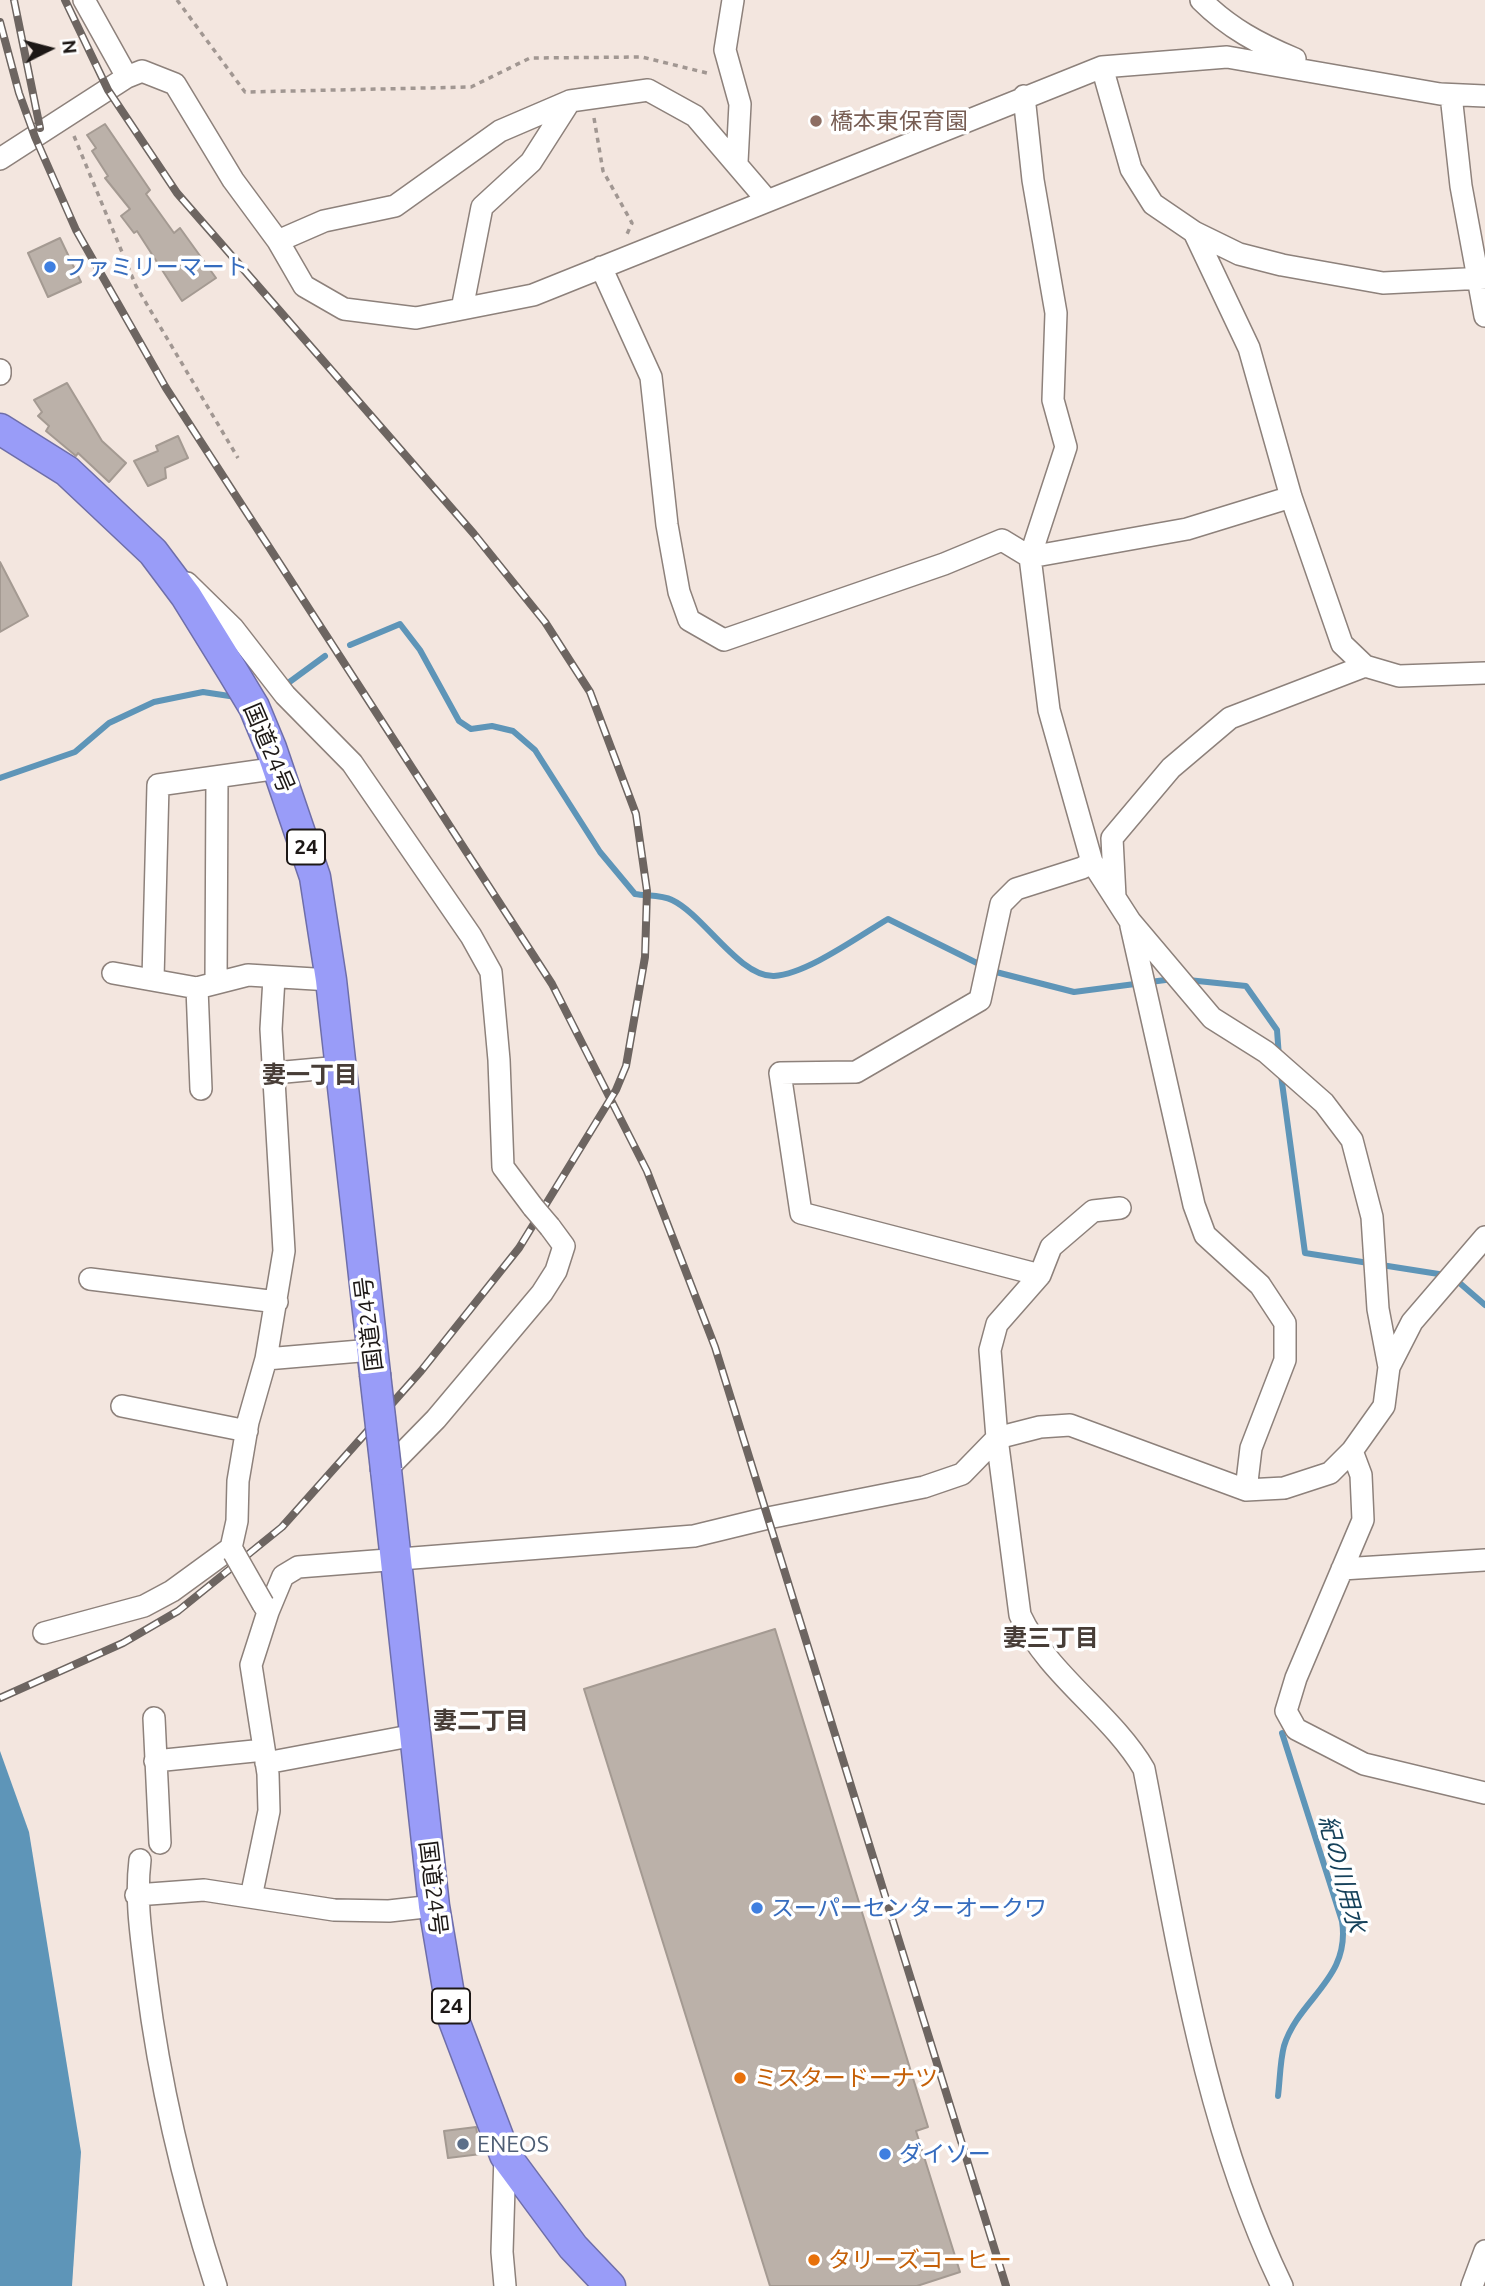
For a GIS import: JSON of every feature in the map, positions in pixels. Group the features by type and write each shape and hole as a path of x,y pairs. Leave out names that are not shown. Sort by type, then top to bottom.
{"highway":[{"name":"国道24号","path":"0,429 67,471 136,534 186,596 254,707 279,768 315,877 331,980 434,1906 453,2018 505,2155 573,2247 610,2286"}],"street":[{"path":"83,0 127,77"},
{"path":"733,0 725,50 740,104 737,162"},
{"path":"1202,0 1222,20 1256,43 1336,76"},
{"path":"0,159 127,77 142,71 175,85 233,180 278,241 304,286 344,309 416,318 533,295 766,199 1102,67 1227,57 1451,95 1485,96"},
{"path":"1102,67 1131,169 1153,204 1194,232 1239,254 1282,265 1382,283 1483,278"},
{"path":"278,241 324,221 395,206 500,131 580,100 648,90 695,116 766,199"},
{"path":"1451,95 1461,186 1483,278 1485,316"},
{"path":"251,1897 269,1811 265,1756 251,1665 265,1608 283,1576 298,1567 694,1536 924,1487 962,1475 997,1438 1040,1427 1070,1425 1246,1490 1284,1489 1330,1473 1352,1451 1384,1406 1389,1367 1378,1309 1372,1217 1352,1140 1324,1103 1266,1052 1212,1018 1130,921 1092,862 1049,710 1030,557 1066,447 1053,400 1056,313 1033,180 1024,96"},
{"path":"463,309 482,207 531,162 580,100"},
{"path":"1194,232 1249,348 1291,498 1342,644 1365,666 1399,677 1485,673"},
{"path":"608,264 651,377 667,525 679,592 689,620 724,640 944,564 1002,540 1030,557 1186,529 1291,498"},
{"path":"165,568 190,585 233,628 285,695 352,763 471,936 491,972 499,1060 503,1167 564,1246 556,1270 542,1293 436,1419 386,1470"},
{"path":"1115,898 1112,838 1171,768 1230,718 1365,666"},
{"path":"153,979 158,785 279,768"},
{"path":"201,1089 217,777"},
{"path":"1040,1275 801,1213 780,1073 856,1072 980,1000 1001,904 1016,889 1082,868 1092,862"},
{"path":"1130,921 1194,1205 1205,1235 1260,1285 1285,1324 1285,1360 1251,1448 1246,1490"},
{"path":"113,973 207,986 248,975 331,980"},
{"path":"265,1608 232,1551 237,1521 238,1481 247,1431 267,1359 284,1251 271,1029 274,978"},
{"path":"274,1073 340,1068"},
{"path":"1120,1208 1093,1211 1051,1247 1040,1275 997,1324 990,1350 997,1438 1020,1615 1030,1637 1130,1745 1144,1769 1192,2014 1230,2150 1282,2286"},
{"path":"1389,1367 1412,1322 1485,1237"},
{"path":"90,1279 277,1302"},
{"path":"267,1359 374,1362"},
{"path":"122,1406 247,1431"},
{"path":"1352,1451 1361,1475 1363,1520 1296,1678 1286,1711 1296,1729 1364,1764 1485,1793"},
{"path":"44,1633 144,1606 173,1591 232,1551"},
{"path":"1342,1569 1485,1560"},
{"path":"154,1718 159,1843"},
{"path":"155,1761 265,1756 415,1735"},
{"path":"140,1860 136,1895 157,2062 199,2235 216,2286"},
{"path":"136,1895 204,1890 334,1910 389,1911 434,1906"},
{"path":"505,2155 502,2252 505,2286"},
{"path":"1472,2286 1485,2251"}],"path":[{"path":"177,0 246,92 471,87 530,58 642,57 733,80"},
{"path":"580,100 603,171 632,222 608,264"},
{"path":"66,115 136,286 237,458"}],"water":[{"path":"0,1751 29,1832 81,2152 72,2286 0,2286"}],"building":[{"path":"105,124 150,190 146,194 174,233 180,228 216,278 182,301 137,231 134,233 121,216 130,209 105,178 108,176 92,151 96,148 87,135"},
{"path":"60,238 81,282 48,297 28,253"},
{"path":"67,383 102,441 126,463 109,482 78,453 76,456 46,431 49,426 38,416 42,412 34,400"},
{"path":"178,436 188,458 165,468 166,478 148,486 134,461 158,451 156,446"},
{"path":"0,562 28,616 0,632"},
{"name":"スーパーセンターオークワ","path":"775,1629 928,2127 916,2131 960,2272 917,2286 770,2286 584,1689"},
{"path":"476,2127 481,2154 448,2158 444,2131"}],"waterway":[{"path":"350,645 400,624 420,650 459,721 471,729 492,726 513,731 535,750 600,852 635,894 672,900 697,918 748,967 761,974 774,976 802,969 888,919 983,966"},
{"path":"284,686 325,656"},
{"path":"0,778 75,752 109,723 154,702 203,692 236,697"},
{"path":"992,971 1074,992 1173,979"},
{"path":"1188,980 1246,986 1277,1030 1279,1057"},
{"path":"1281,1075 1305,1253 1445,1275"},
{"path":"1455,1279 1485,1305"},
{"name":"紀の川用水","path":"1278,2096 1284,2046 1291,2029 1332,1973 1343,1941 1342,1921 1282,1733"}],"railway":[{"path":"14,0 40,128"},
{"path":"0,1698 123,1643 178,1611 282,1527 421,1371 519,1248 616,1090 626,1066 645,957 647,891 636,814 590,692 545,622 474,534 177,193 108,90 65,0"},
{"path":"0,22 19,93 35,137 76,230 166,388 552,984 647,1171 715,1347 1006,2286"}],"place":[{"name":"橋本東保育園","path":"816,121"},
{"name":"ファミリーマート","path":"50,267"},
{"name":"スーパーセンターオークワ","path":"757,1908"},
{"name":"ミスタードーナツ","path":"740,2078"},
{"name":"ENEOS","path":"463,2144"},
{"name":"ダイソー","path":"885,2154"},
{"name":"タリーズコーヒー","path":"814,2260"}],"district":[{"name":"妻一丁目","path":"310,1075"},
{"name":"妻三丁目","path":"1051,1638"},
{"name":"妻二丁目","path":"481,1721"}]}
